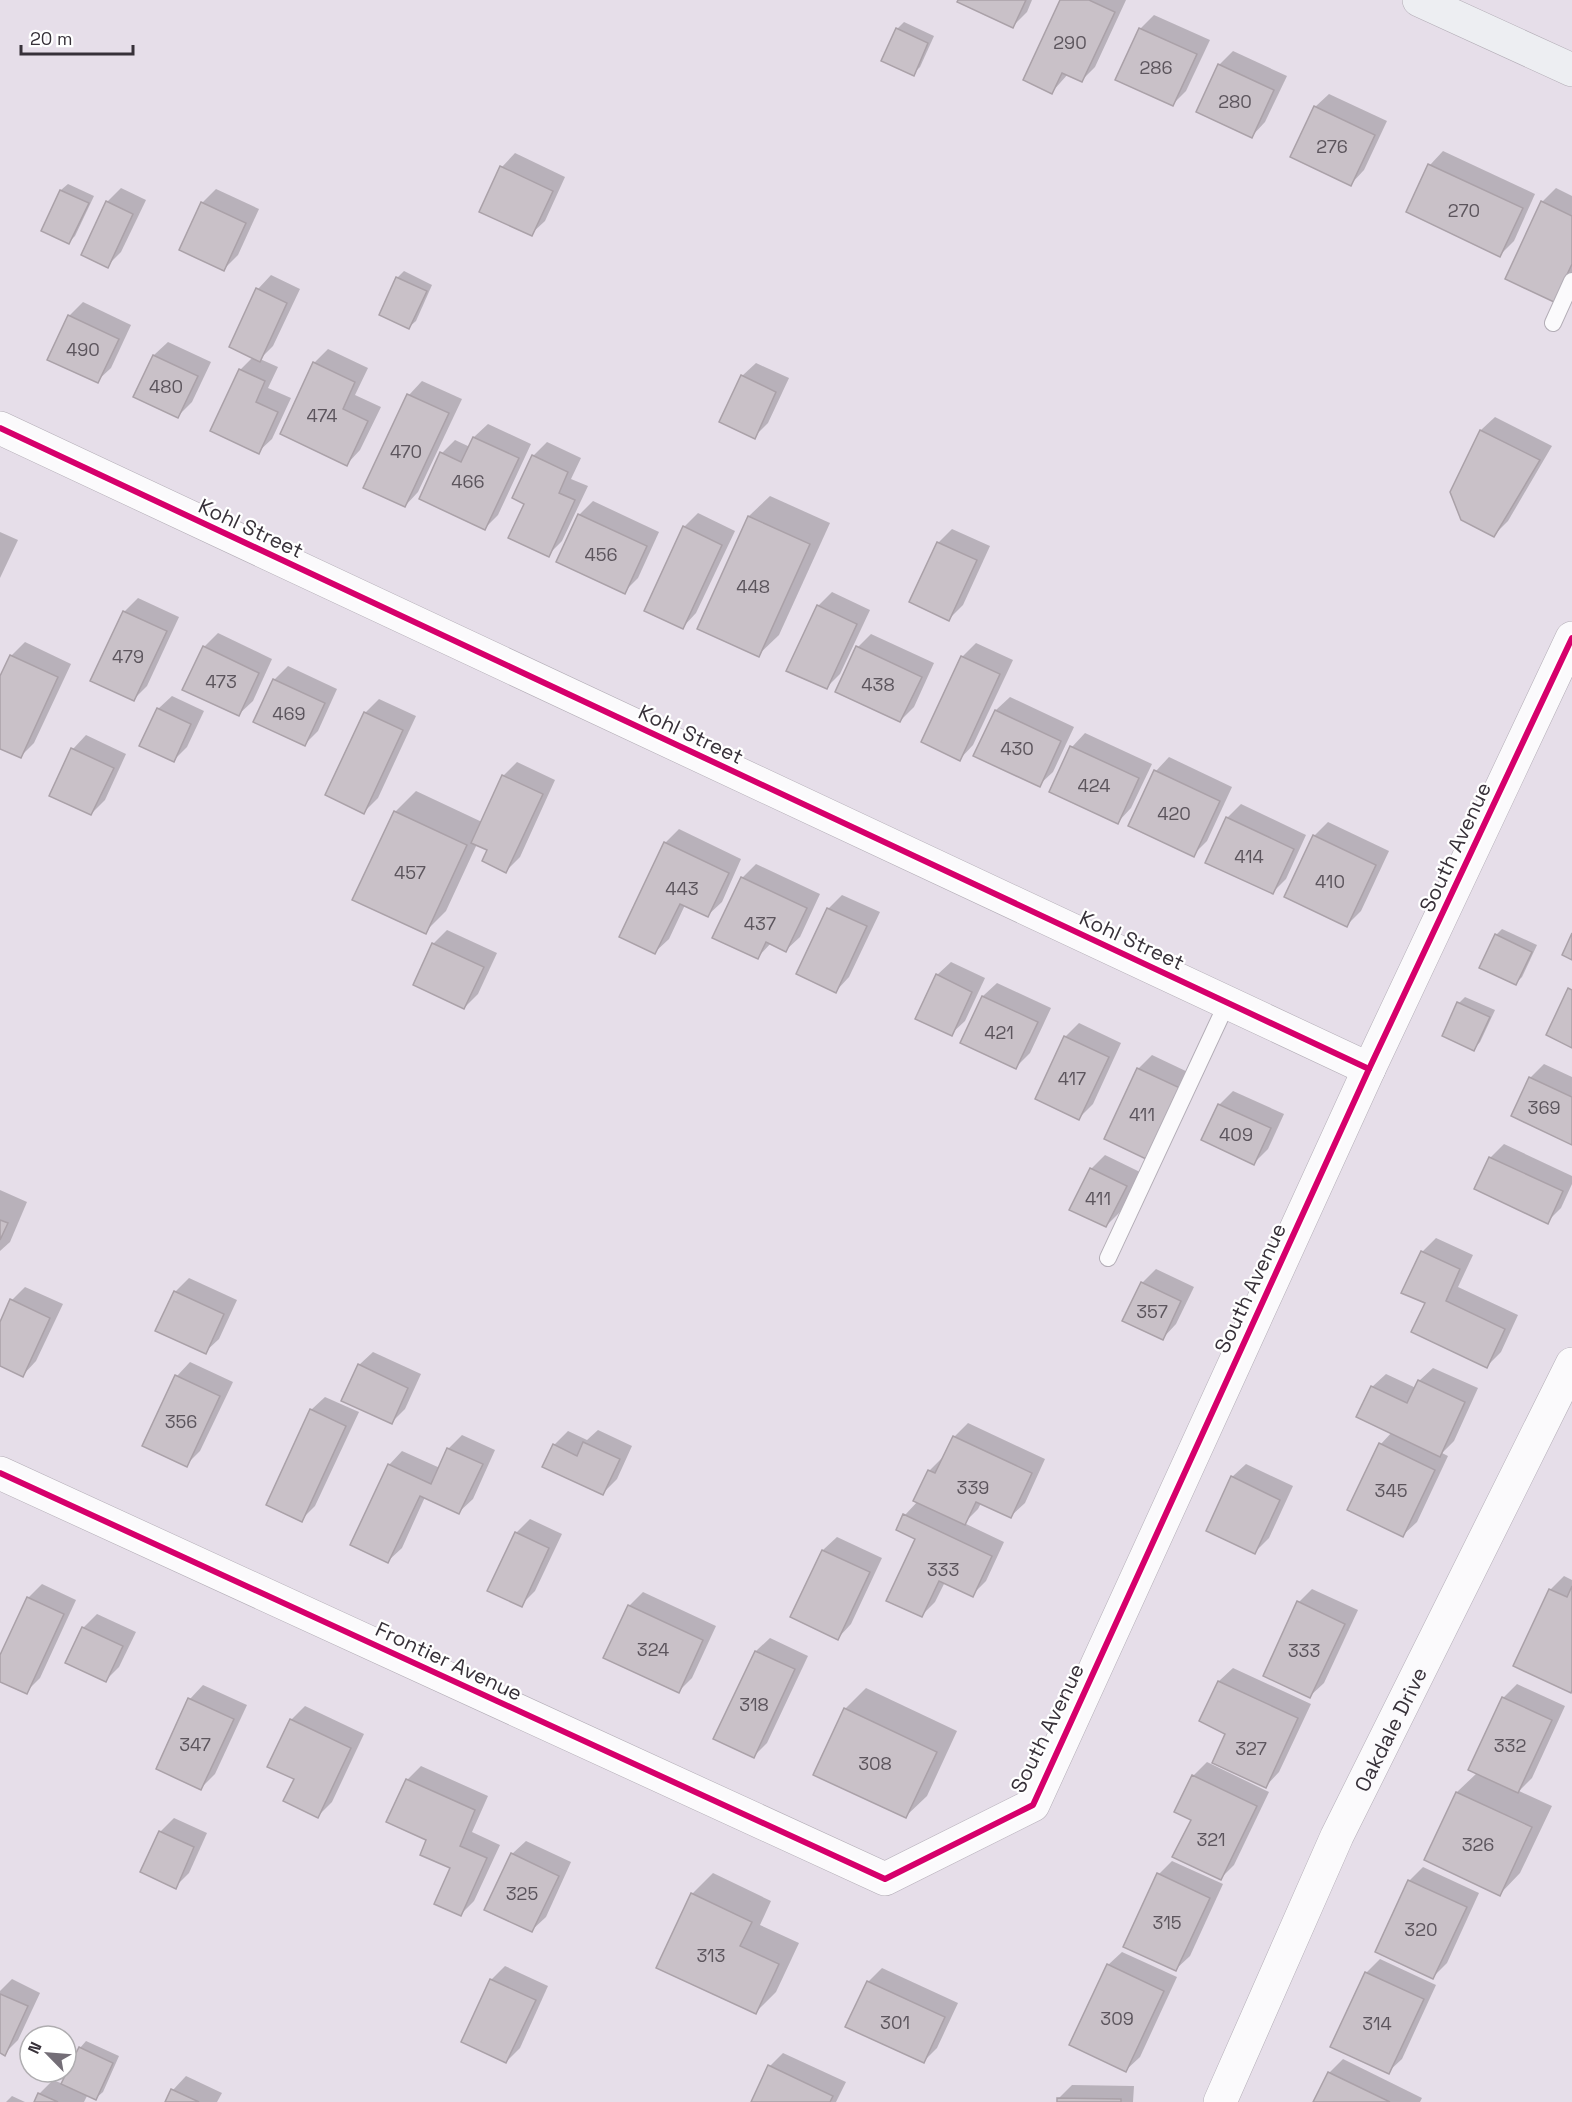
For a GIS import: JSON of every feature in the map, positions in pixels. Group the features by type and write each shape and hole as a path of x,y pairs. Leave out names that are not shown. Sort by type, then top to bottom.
{"main road":[{"path":"1419,0 1572,70"}],"street":[{"name":"Kohl Street","path":"0,428 1369,1069"},
{"name":"South Avenue","path":"885,1879 1033,1805 1369,1069 1572,638"},
{"name":"Oakdale Drive","path":"1220,2102 1337,1836 1572,1364"},
{"name":"Frontier Avenue","path":"0,1473 885,1879"}],"lane":[{"path":"1553,323 1572,281"},
{"path":"1108,1258 1227,1003"}],"building":[{"path":"958,0 1026,0 1013,28 957,2"},
{"path":"1060,0 1089,0 1115,12 1082,82 1062,73 1052,94 1023,80"},
{"path":"896,28 928,43 914,76 881,61"},
{"path":"1139,28 1197,54 1173,106 1115,80"},
{"path":"1218,64 1274,90 1252,138 1196,112"},
{"path":"1314,106 1375,135 1351,186 1290,157"},
{"path":"1428,164 1523,208 1500,257 1406,212"},
{"path":"500,166 553,191 532,236 479,212"},
{"path":"60,190 89,203 69,244 41,231"},
{"path":"106,201 133,214 108,268 81,255"},
{"path":"1541,201 1572,216 1572,264 1554,302 1505,279"},
{"path":"201,202 246,223 224,271 179,250"},
{"path":"396,277 427,291 409,329 379,315"},
{"path":"256,288 287,303 260,362 229,347"},
{"path":"68,315 119,339 98,383 47,360"},
{"path":"153,355 198,376 178,418 133,397"},
{"path":"313,362 355,382 343,409 368,421 347,466 280,434"},
{"path":"239,369 265,381 256,402 278,412 259,454 210,431"},
{"path":"741,375 776,392 755,439 719,422"},
{"path":"407,394 449,413 405,507 363,488"},
{"path":"1480,430 1540,460 1494,537 1461,520 1450,492"},
{"path":"473,437 519,458 485,530 419,499 440,452 461,462"},
{"path":"532,455 568,472 559,493 575,500 549,557 508,538 524,504 512,498"},
{"path":"578,514 647,546 625,594 556,562"},
{"path":"748,516 810,544 759,657 697,629"},
{"path":"683,526 722,545 683,629 644,611"},
{"path":"937,542 977,560 949,621 909,602"},
{"path":"817,605 857,624 827,689 786,671"},
{"path":"123,611 167,631 134,701 90,681"},
{"path":"203,646 259,673 239,716 182,690"},
{"path":"856,646 922,677 900,722 835,692"},
{"path":"10,655 58,677 21,758 0,749 0,676"},
{"path":"961,656 1000,674 960,761 921,742"},
{"path":"273,679 325,703 305,746 253,722"},
{"path":"157,708 191,724 174,762 139,746"},
{"path":"995,710 1061,741 1040,787 973,756"},
{"path":"364,712 403,730 364,814 325,795"},
{"path":"1070,746 1139,778 1118,824 1049,792"},
{"path":"71,748 114,768 91,815 49,796"},
{"path":"1154,770 1220,801 1194,857 1128,826"},
{"path":"502,775 543,794 506,873 482,861 487,850 471,843"},
{"path":"394,811 467,845 426,934 352,900"},
{"path":"1226,817 1294,849 1273,894 1205,863"},
{"path":"1313,835 1376,865 1347,927 1284,897"},
{"path":"664,842 729,873 708,917 680,904 655,954 619,937"},
{"path":"741,877 807,908 786,952 766,942 758,959 712,938"},
{"path":"827,908 867,926 836,993 796,974"},
{"path":"1572,933 1572,960 1562,955"},
{"path":"1495,934 1532,952 1516,985 1479,968"},
{"path":"432,943 484,967 464,1009 413,985"},
{"path":"936,974 972,992 952,1036 915,1019"},
{"path":"1568,988 1572,990 1572,1048 1546,1035"},
{"path":"982,996 1038,1022 1016,1069 960,1043"},
{"path":"1457,1002 1490,1017 1474,1051 1442,1036"},
{"path":"1064,1036 1109,1057 1079,1120 1035,1099"},
{"path":"1137,1068 1180,1088 1146,1159 1104,1139"},
{"path":"1529,1077 1572,1097 1572,1145 1511,1116"},
{"path":"1218,1104 1271,1128 1254,1165 1201,1140"},
{"path":"1489,1157 1563,1191 1548,1224 1474,1189"},
{"path":"1090,1168 1127,1186 1106,1227 1069,1210"},
{"path":"0,1220 8,1223 0,1240"},
{"path":"1421,1251 1460,1269 1446,1301 1505,1329 1487,1368 1411,1332 1425,1303 1401,1293"},
{"path":"1141,1282 1181,1301 1163,1340 1122,1321"},
{"path":"174,1291 224,1314 206,1354 155,1331"},
{"path":"10,1299 50,1318 23,1377 0,1366 0,1322"},
{"path":"358,1364 408,1388 392,1424 341,1401"},
{"path":"175,1375 220,1396 187,1467 142,1446"},
{"path":"1418,1380 1465,1402 1440,1457 1356,1417 1371,1386 1407,1403"},
{"path":"310,1409 346,1426 302,1522 266,1505"},
{"path":"953,1436 1032,1473 1011,1518 976,1502 965,1525 913,1501 928,1470 935,1473"},
{"path":"583,1442 620,1459 603,1495 542,1467 553,1444 577,1456"},
{"path":"1379,1443 1435,1470 1403,1537 1347,1510"},
{"path":"447,1448 483,1464 459,1514 420,1496 388,1563 350,1545 388,1464 431,1484"},
{"path":"1231,1476 1280,1500 1255,1554 1206,1531"},
{"path":"903,1514 992,1556 973,1597 939,1581 922,1617 886,1601 915,1539 896,1530"},
{"path":"515,1532 549,1548 522,1607 487,1591"},
{"path":"822,1550 870,1572 838,1640 790,1617"},
{"path":"1572,1586 1571,1693 1513,1666 1549,1589 1567,1597"},
{"path":"27,1597 64,1614 27,1694 0,1682 0,1655"},
{"path":"1297,1601 1345,1624 1310,1698 1263,1676"},
{"path":"628,1605 703,1640 679,1693 603,1658"},
{"path":"82,1627 123,1646 106,1682 65,1663"},
{"path":"755,1651 795,1669 754,1758 713,1739"},
{"path":"1218,1681 1298,1718 1266,1788 1212,1763 1225,1734 1199,1721"},
{"path":"1502,1697 1552,1720 1518,1793 1468,1770"},
{"path":"188,1698 234,1719 201,1790 156,1769"},
{"path":"844,1708 937,1752 906,1818 813,1775"},
{"path":"290,1719 351,1748 318,1818 283,1801 294,1779 267,1767"},
{"path":"1192,1775 1257,1806 1221,1880 1172,1857 1191,1820 1174,1812"},
{"path":"406,1779 475,1810 460,1846 487,1858 461,1916 434,1904 450,1868 420,1855 426,1840 386,1822"},
{"path":"1456,1792 1532,1827 1500,1896 1424,1860"},
{"path":"159,1831 194,1847 176,1889 140,1872"},
{"path":"511,1853 559,1876 532,1932 484,1910"},
{"path":"1157,1873 1210,1898 1176,1971 1123,1947"},
{"path":"1408,1880 1467,1907 1433,1979 1375,1952"},
{"path":"691,1893 752,1922 740,1946 779,1964 756,2014 656,1968"},
{"path":"1107,1964 1164,1991 1126,2072 1069,2045"},
{"path":"1365,1972 1424,1999 1389,2074 1330,2047"},
{"path":"490,1979 536,2000 506,2063 461,2042"},
{"path":"867,1981 945,2017 924,2063 845,2027"},
{"path":"0,1994 28,2006 5,2056 0,2053"},
{"path":"79,2047 113,2063 96,2100 61,2084 78,2084"},
{"path":"768,2065 833,2096 830,2102 751,2102"},
{"path":"1328,2072 1390,2102 1313,2102"},
{"path":"171,2089 199,2102 165,2102"},
{"path":"38,2093 58,2102 34,2102"},
{"path":"1057,2098 1121,2099 1121,2102 1057,2102"}],"cycle path":[{"path":"0,428 1369,1069"},
{"path":"0,1473 885,1879 1033,1805 1369,1069 1572,638"}]}
